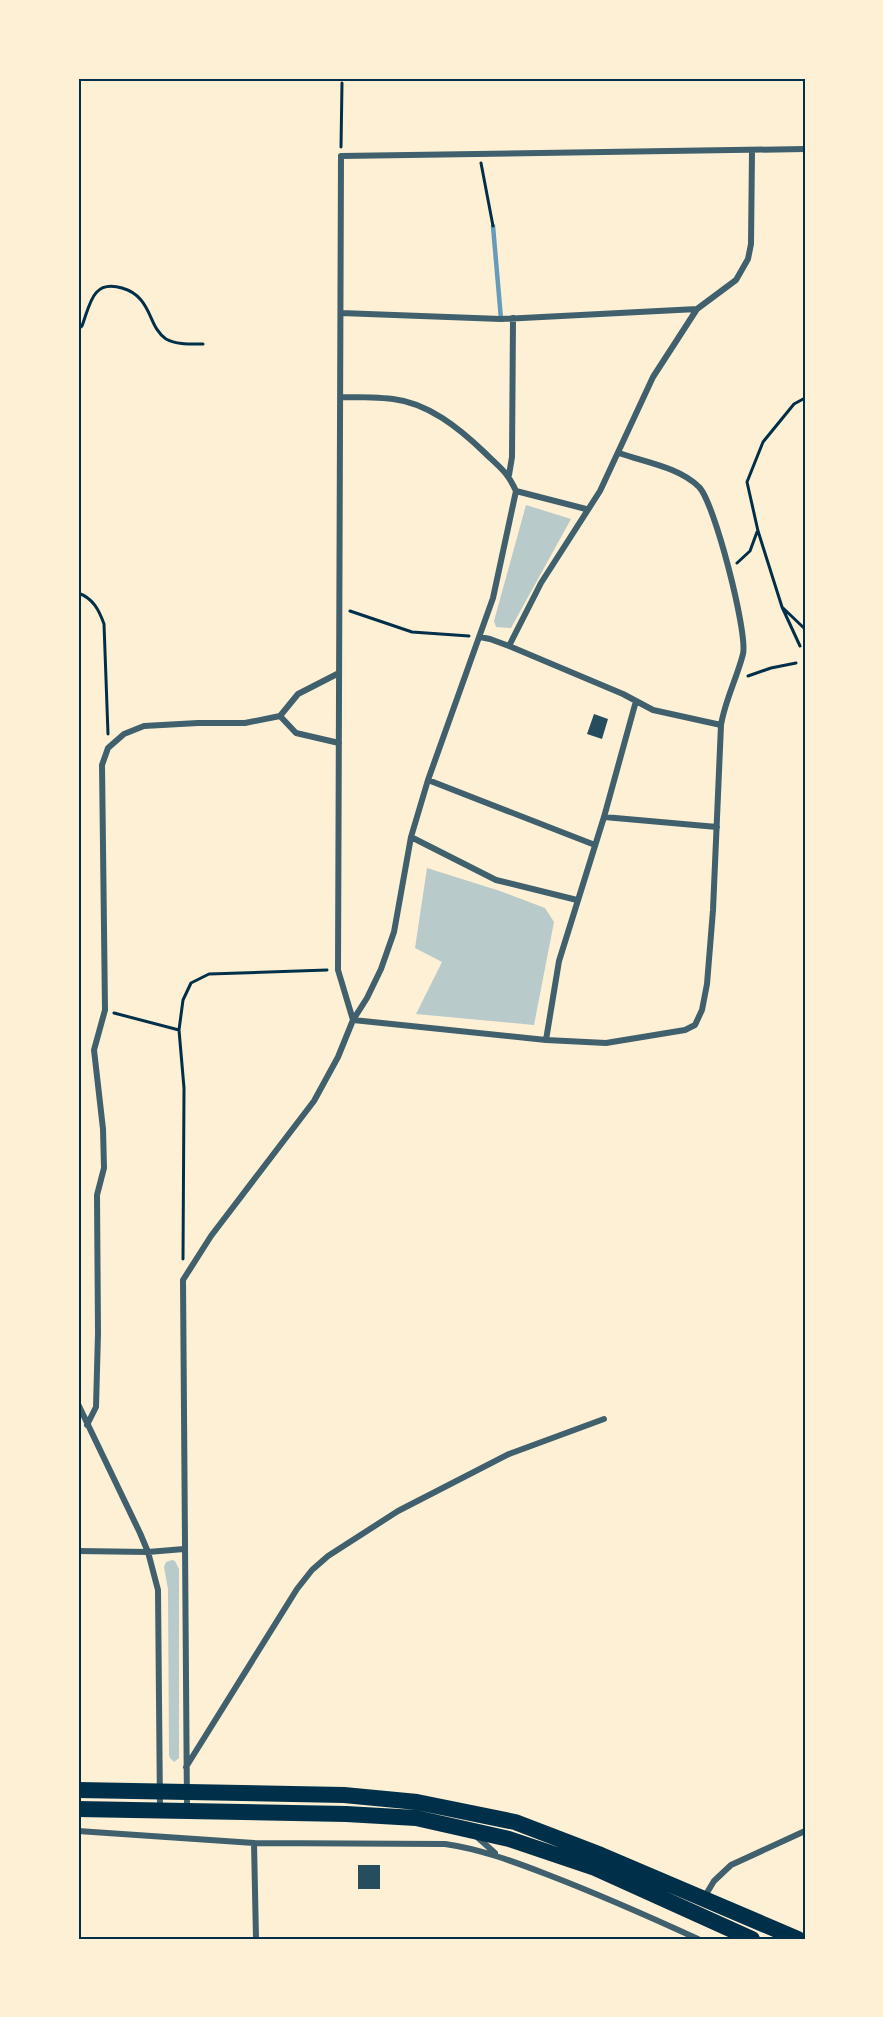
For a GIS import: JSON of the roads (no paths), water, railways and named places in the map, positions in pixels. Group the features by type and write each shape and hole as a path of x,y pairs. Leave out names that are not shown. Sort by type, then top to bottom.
{"highway":[{"path":"78,1790 160,1790 372,1797 464,1810 515,1822 602,1855 798,1939"},
{"path":"78,1809 346,1814 416,1818 509,1839 595,1868 752,1939"}],"street":[{"path":"353,1020 338,970 342,397 341,156 805,149"},
{"path":"509,646 541,583 600,491 653,377 697,309 736,280 748,259 751,244 752,151"},
{"path":"341,313 513,318 697,309"},
{"path":"509,475 512,457 513,318"},
{"path":"187,1810 183,1280 211,1236 314,1101 338,1057 353,1020 381,969 394,932 411,837 428,780 493,598 516,491 509,475 470,439 439,416 423,408 394,399 342,397"},
{"path":"353,1020 546,1040 606,1043 685,1030 695,1025 702,1010 707,984 713,910 721,724 723,710 744,652 738,607 707,498 699,487 679,473 619,453"},
{"path":"516,491 586,510"},
{"path":"480,637 509,646 623,694 653,710 721,724"},
{"path":"87,1425 96,1407 97,1195 104,1168 103,1129 94,1050 105,1010 102,765 108,748 124,734 144,726 245,723 280,716 298,694 339,673"},
{"path":"546,1040 559,961 596,845 636,701"},
{"path":"280,716 296,733 339,743"},
{"path":"428,780 596,845"},
{"path":"604,817 717,827"},
{"path":"411,837 496,880 577,900"},
{"path":"78,1404 148,1552 158,1590 160,1811"},
{"path":"186,1768 297,1589 312,1570 328,1556 398,1511 509,1454 604,1419"},
{"path":"78,1551 148,1552 184,1549"},
{"path":"466,1828 499,1856"},
{"path":"78,1831 254,1843 445,1844 467,1847 499,1856 623,1905 698,1939"},
{"path":"704,1898 714,1881 731,1865 805,1831"},
{"path":"254,1843 256,1939"}],"waterway":[{"path":"493,226 501,319"}]}
